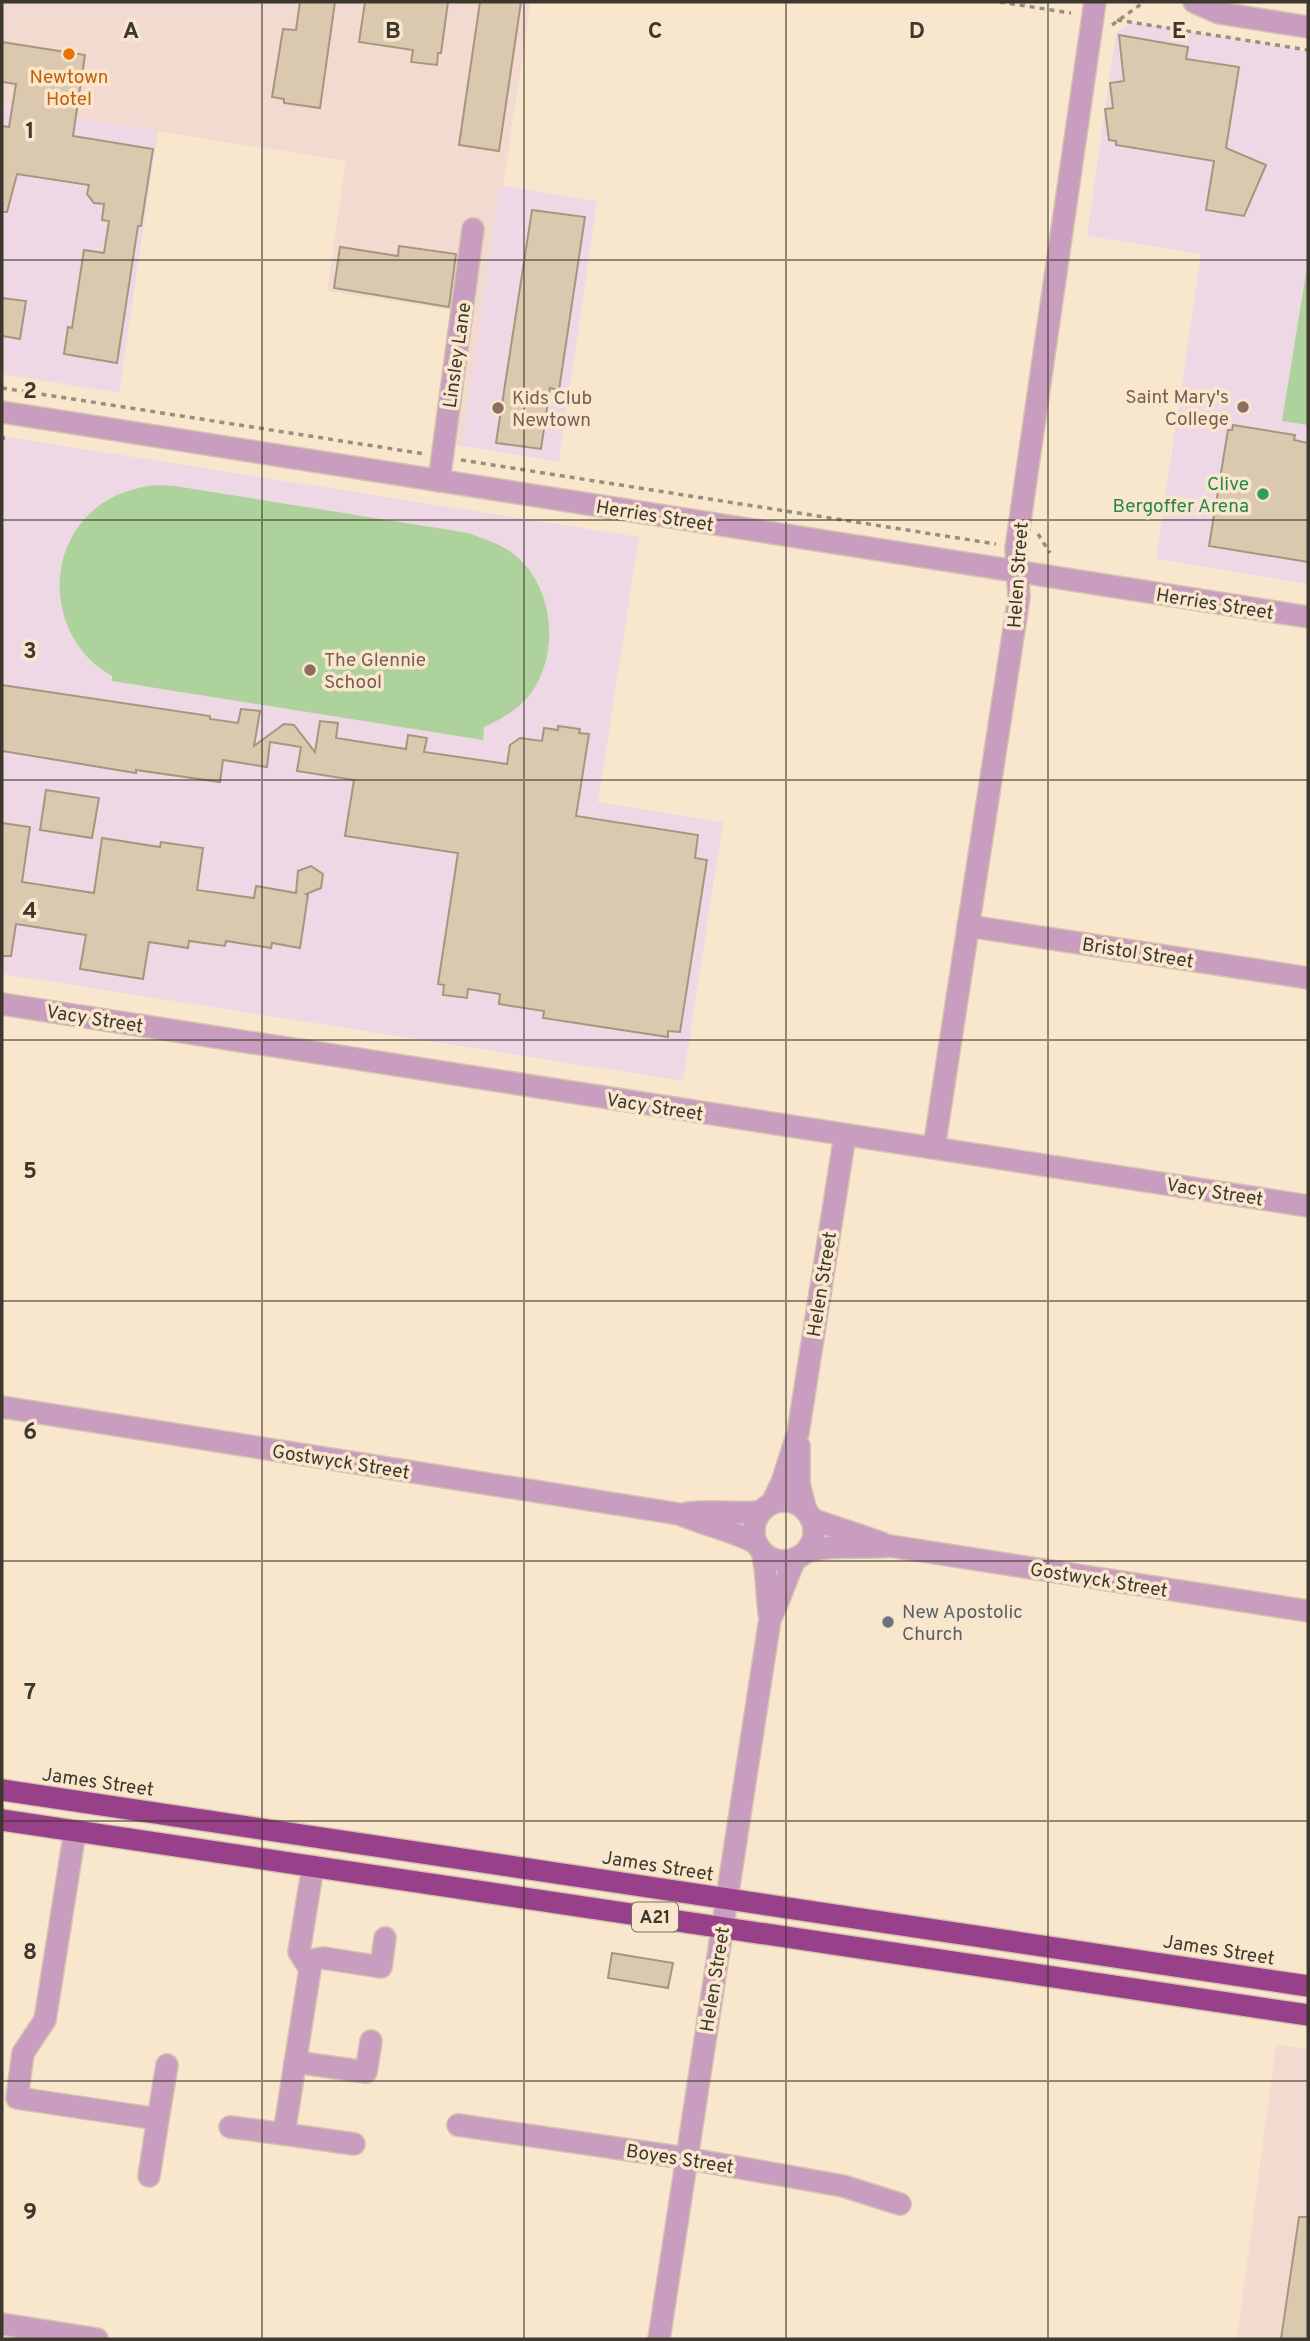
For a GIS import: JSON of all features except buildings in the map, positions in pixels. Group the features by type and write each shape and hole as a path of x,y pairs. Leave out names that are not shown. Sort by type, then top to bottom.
{"highway":[{"name":"James Street","path":"2,1790 1308,1986"},
{"name":"A21","path":"2,1820 1308,2015"}],"street":[{"name":"Helen Street","path":"934,1148 1019,597 1016,548 1094,2"},
{"path":"1194,2 1219,13 1308,27"},
{"name":"Linsley Lane","path":"439,481 473,229"},
{"name":"Herries Street","path":"2,412 1308,617"},
{"name":"Bristol Street","path":"968,926 1308,978"},
{"name":"Vacy Street","path":"2,1003 1308,1206"},
{"name":"Helen Street","path":"766,1508 782,1482 798,1433 845,1135"},
{"name":"Gostwyck Street","path":"2,1407 679,1514 734,1532 759,1547"},
{"name":"Helen Street","path":"798,1433 799,1484 809,1515"},
{"path":"790,1501 809,1515 813,1537 810,1546 800,1556 778,1560 759,1547 754,1524 766,1508 790,1501"},
{"name":"Gostwyck Street","path":"679,1514 703,1511 738,1514 766,1508"},
{"name":"Gostwyck Street","path":"809,1515 832,1527 868,1536 890,1546"},
{"name":"Gostwyck Street","path":"800,1556 828,1547 890,1546 1308,1611"},
{"name":"Helen Street","path":"659,2339 770,1619 767,1577 759,1547"},
{"name":"Helen Street","path":"770,1619 785,1579 800,1556"},
{"path":"75,1831 45,2020 23,2053 17,2098 158,2119"},
{"path":"284,2134 310,1969 299,1952 313,1866"},
{"path":"306,1961 323,1958 381,1967 385,1938"},
{"path":"295,2062 366,2072 371,2041"},
{"path":"149,2176 167,2065"},
{"name":"Boyes Street","path":"457,2125 685,2158 843,2186 900,2204"},
{"path":"230,2127 354,2144"},
{"path":"2,2324 97,2339"}],"path":[{"path":"1000,2 1071,13"},
{"path":"1144,2 1117,20 1308,50"},
{"path":"2,388 426,454"},
{"path":"453,458 1016,548"}],"shaded area":[{"path":"2,2 531,2 503,186 500,186 462,446 433,442 452,310 327,291 346,161 2,107"},
{"name":"Saint Mary's College","path":"1131,22 1308,51 1308,584 1156,559 1201,254 1087,236 1116,33"},
{"path":"2,107 158,131 119,393 2,374"},
{"path":"500,185 597,201 559,462 462,446"},
{"name":"The Glennie School","path":"2,436 639,537 598,802 723,822 683,1081 2,974"},
{"path":"1276,2045 1308,2049 1308,2339 1237,2339"}],"green space":[{"path":"1308,261 1308,425 1282,421"},
{"path":"155,485 468,533 498,545 523,563 535,579 543,597 548,616 549,637 541,676 521,704 484,727 483,740 112,681 112,676 91,661 76,642 65,620 60,596 61,572 67,548 78,527 96,508 124,492"}],"place":[{"name":"Newtown Hotel","path":"69,54"},
{"name":"Saint Mary's College","path":"1243,407"},
{"name":"Kids Club Newtown","path":"498,408"},
{"name":"Clive Bergoffer Arena","path":"1263,494"},
{"name":"The Glennie School","path":"310,670"},
{"name":"New Apostolic Church","path":"888,1622"}]}
